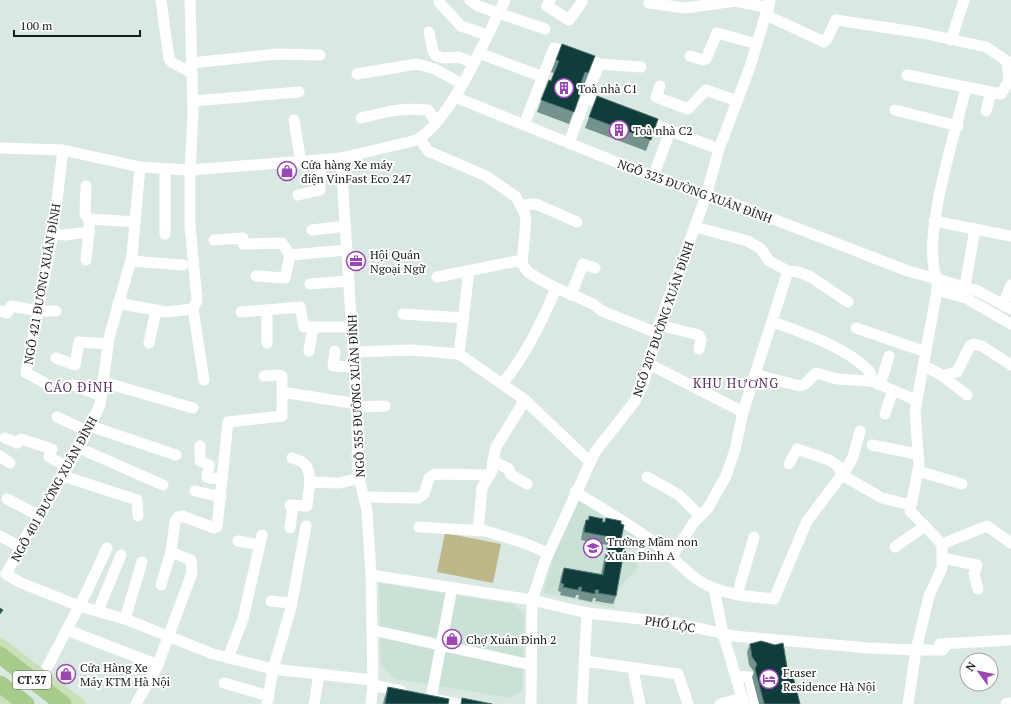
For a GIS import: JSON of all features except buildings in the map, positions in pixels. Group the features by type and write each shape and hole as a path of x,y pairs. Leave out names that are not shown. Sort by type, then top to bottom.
{"highway":[{"name":"CT.37","path":"0,654 63,704"},
{"name":"CT.37","path":"0,684 26,704"}],"main road":[{"path":"0,645 78,704"},
{"path":"0,654 67,704"},
{"path":"0,689 19,704"},
{"path":"0,699 7,704"}],"street":[{"path":"161,0 169,59 173,63 192,68 277,54 320,56"},
{"path":"190,0 193,101 190,170 192,256 196,300 193,309 204,380"},
{"path":"470,0 478,6 498,14 545,29"},
{"path":"0,148 63,150 140,167 190,170 341,158 420,139 436,122 455,97 505,0"},
{"path":"550,0 547,6 569,20 582,2"},
{"path":"951,40 964,0"},
{"path":"440,2 461,26 487,35"},
{"path":"649,4 685,8 735,2 768,8 824,42 827,40 836,20 922,33 986,47 1007,61 1010,82 1001,94 907,75"},
{"name":"NGÕ 207 ĐƯỜNG XUÂN ĐỈNH","path":"531,704 532,600 548,553 575,492 595,452 635,401 649,364 658,329 706,196 719,149 738,101 768,8"},
{"path":"430,32 433,51 436,56 444,58 476,58 543,77"},
{"path":"690,56 703,60 706,59 717,33 757,44"},
{"path":"524,125 554,48 599,64 641,67"},
{"path":"357,74 418,64 435,69 462,84"},
{"path":"569,143 599,64"},
{"path":"660,86 656,97 688,109 706,90 738,101"},
{"path":"908,704 916,647 929,596 942,568 942,544 910,511 918,471 915,410 924,366 937,285 933,270 934,221 947,163 958,126 966,87"},
{"path":"193,101 299,92"},
{"path":"986,112 991,92"},
{"name":"NGÕ 323 ĐƯỜNG XUÂN ĐỈNH","path":"455,97 653,177 706,196 737,205 908,271 966,298 1011,324"},
{"path":"586,98 621,112"},
{"path":"361,118 400,108 428,110 436,122"},
{"path":"895,110 958,126"},
{"path":"635,117 711,146"},
{"path":"294,120 301,162"},
{"path":"653,177 670,131"},
{"path":"420,139 428,151 486,176 509,191 521,204 526,220 522,260 524,267 529,273 570,295 593,304 610,314 658,329 698,335 701,340 699,349"},
{"name":"NGÕ 421 ĐƯỜNG XUÂN ĐỈNH","path":"45,383 26,373 53,234 63,150"},
{"name":"NGÕ 355 ĐƯỜNG XUÂN ĐỈNH","path":"341,158 355,367 359,478 367,510 372,575 371,704"},
{"path":"298,195 320,190 320,160"},
{"name":"NGÕ 401 ĐƯỜNG XUÂN ĐỈNH","path":"140,167 131,261 118,303 108,344 100,404 79,448 40,516 20,547 6,574 19,582 79,606 125,619 213,654 273,669 372,683 409,693"},
{"path":"165,169 165,234"},
{"path":"86,186 85,214 89,219 86,260"},
{"path":"521,204 536,204 577,222"},
{"path":"89,219 135,222"},
{"path":"934,221 1011,236"},
{"path":"312,230 346,226"},
{"path":"695,227 748,241 760,249 769,261 788,271 798,272 811,277 848,302"},
{"path":"965,286 975,229"},
{"path":"53,234 65,235 89,232"},
{"path":"214,240 243,238 243,244 282,242 290,255 285,278 256,276"},
{"path":"290,255 347,250"},
{"path":"437,277 522,260"},
{"path":"131,261 183,265"},
{"path":"570,295 583,264 595,268"},
{"path":"459,354 469,271"},
{"path":"672,556 700,516 708,508 726,476 735,450 743,412 756,376 788,271"},
{"path":"310,284 349,281"},
{"name":"NGÕ 323 ĐƯỜNG XUÂN ĐỈNH","path":"937,285 965,286 1007,307"},
{"path":"1007,307 1011,285"},
{"path":"503,383 515,368 534,336 556,288"},
{"path":"118,303 165,312 193,309"},
{"path":"0,311 7,314 11,306 39,311 56,311"},
{"path":"242,312 300,307 304,327 352,327"},
{"path":"149,343 156,310"},
{"path":"267,310 267,343"},
{"path":"403,314 464,318"},
{"path":"773,322 809,335 851,357 870,372 876,383"},
{"path":"309,351 314,327"},
{"path":"856,328 926,352"},
{"path":"56,358 75,364 79,342 108,344"},
{"path":"946,378 948,374 958,372 969,349 974,344 982,346 1011,366"},
{"path":"354,352 412,350 459,354 526,400 590,462"},
{"path":"335,351 333,366 355,367"},
{"path":"876,383 889,356"},
{"path":"649,364 743,412"},
{"path":"924,366 946,378 948,382 967,396"},
{"path":"756,376 800,386 805,384 816,373 838,379 876,383 916,400"},
{"path":"162,586 171,552 175,522 178,518 182,516 215,528 218,524 226,426 228,422 281,417 283,413 282,376 264,376"},
{"path":"103,382 193,408"},
{"path":"72,385 101,396"},
{"path":"885,414 893,390"},
{"path":"282,392 357,405 385,406"},
{"path":"478,531 482,488 492,471 492,461 496,447 526,400"},
{"path":"57,417 176,455"},
{"path":"575,492 603,508 672,556 698,580 714,588 737,595 774,599 807,521 842,474 852,457 860,431"},
{"path":"5,438 17,443 21,438 52,450 49,457 66,471 137,500 138,516"},
{"path":"872,445 917,454"},
{"path":"200,446 200,461 209,465 207,477 222,479"},
{"path":"79,448 162,485"},
{"path":"789,464 797,449 829,460 838,466 842,474 882,498 911,505"},
{"path":"0,456 10,463"},
{"path":"290,528 292,505 307,506 310,482 307,467 302,461 292,458"},
{"path":"492,461 509,469 510,474 527,484"},
{"path":"918,471 962,484"},
{"path":"364,497 418,498 424,494 429,478 435,474 490,475"},
{"path":"647,477 679,495 700,516"},
{"path":"310,482 340,483 359,478"},
{"path":"194,491 221,497"},
{"path":"7,499 40,516"},
{"path":"224,683 268,700 273,669 291,603 306,526"},
{"path":"895,547 925,526"},
{"path":"942,544 987,526 1011,543"},
{"path":"419,527 486,531 524,543 548,553"},
{"path":"0,536 20,547"},
{"path":"737,595 754,537"},
{"path":"228,658 242,619 261,540 238,541"},
{"path":"42,677 107,548"},
{"path":"136,704 158,665 170,636 192,573 193,565 191,560 171,552"},
{"path":"98,611 121,555"},
{"path":"942,558 977,565 974,574 978,589"},
{"path":"125,619 142,562"},
{"name":"PHỐ LỘC","path":"372,575 532,600 587,613 677,623 734,636 860,647 916,647 939,650 943,650 947,643 1011,640"},
{"path":"451,703 427,697 441,647 452,588"},
{"path":"714,588 723,634 743,701 720,704"},
{"path":"271,601 291,603"},
{"path":"582,704 587,613"},
{"path":"67,630 158,665"},
{"path":"372,630 441,647 531,666"},
{"path":"584,661 634,670 678,674 688,704"},
{"path":"634,670 640,704"},
{"path":"314,704 319,675"},
{"path":"736,676 749,677 756,704"},
{"path":"1006,704 1011,702"}],"shaded area":[{"name":"Trường Mầm non Xuân Đỉnh A","path":"578,499 637,538 626,554 639,566 619,588 614,608 543,593 558,541"},
{"path":"445,533 501,544 493,583 437,572"},
{"name":"Chợ Xuân Đỉnh 2","path":"379,583 513,604 524,614 522,691 510,698 395,679 381,665"}],"place":[{"name":"Toà nhà C1","path":"564,88"},
{"name":"Toà nhà C2","path":"619,130"},
{"name":"Cửa hàng Xe máy điện VinFast Eco 247","path":"287,171"},
{"name":"Hội Quán Ngoại Ngữ","path":"356,261"},
{"name":"Trường Mầm non Xuân Đỉnh A","path":"593,548"},
{"name":"Chợ Xuân Đỉnh 2","path":"452,639"},
{"name":"Cửa Hàng Xe Máy KTM Hà Nội","path":"66,674"},
{"name":"Fraser Residence Hà Nội","path":"769,679"}],"district":[{"name":"KHU HƯƠNG","path":"736,383"},
{"name":"CÁO ĐỈNH","path":"79,387"}]}
